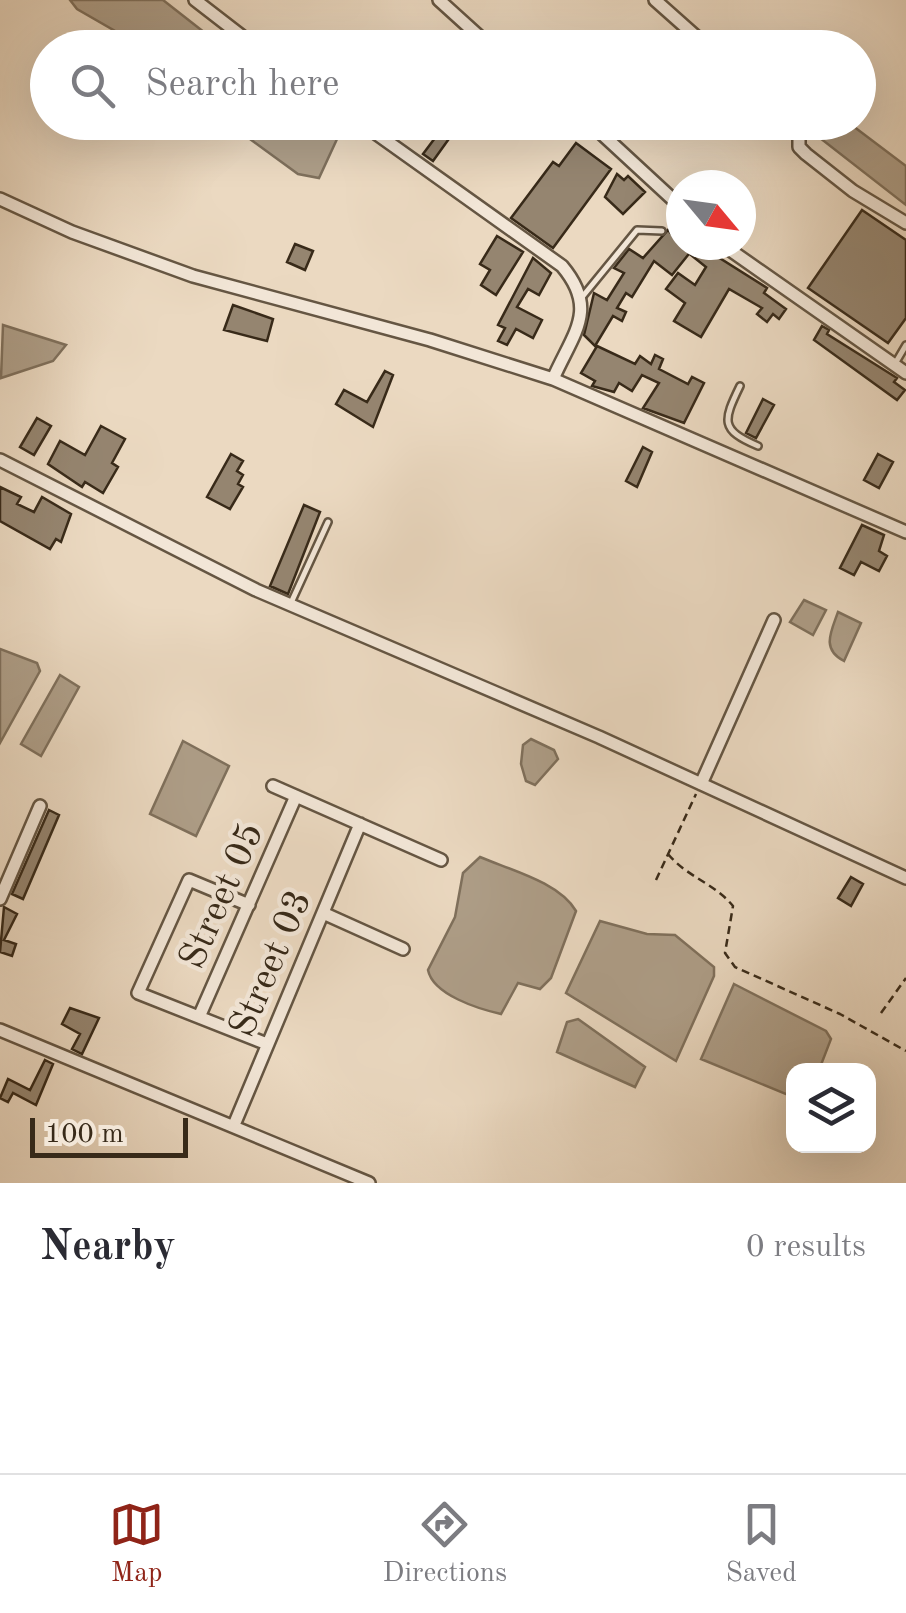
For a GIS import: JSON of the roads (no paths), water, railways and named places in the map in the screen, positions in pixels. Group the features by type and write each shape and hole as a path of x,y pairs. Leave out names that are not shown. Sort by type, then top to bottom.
{"street":[{"path":"195,0 234,30"},
{"path":"439,0 472,30"},
{"path":"655,0 689,30"},
{"path":"385,140 562,266 583,296 582,312 553,380"},
{"path":"608,140 666,193"},
{"path":"799,140 806,154 853,191 906,223"},
{"path":"0,199 72,232 193,276 430,340 553,380 906,532"},
{"path":"744,260 906,373"},
{"path":"0,460 290,605 906,878"},
{"path":"700,784 774,620"},
{"path":"273,786 441,860"},
{"name":"Street 05","path":"199,1017 296,796"},
{"path":"0,899 40,806"},
{"name":"Street 03","path":"234,1124 360,824"},
{"path":"248,904 189,880 138,993 268,1044"},
{"path":"322,914 403,949"},
{"path":"0,1030 234,1124 368,1183"}],"lane":[{"path":"583,296 637,230 662,231"},
{"path":"894,364 906,344"},
{"path":"740,386 727,413 728,428 734,436 758,446"},
{"path":"290,605 328,522"}]}
